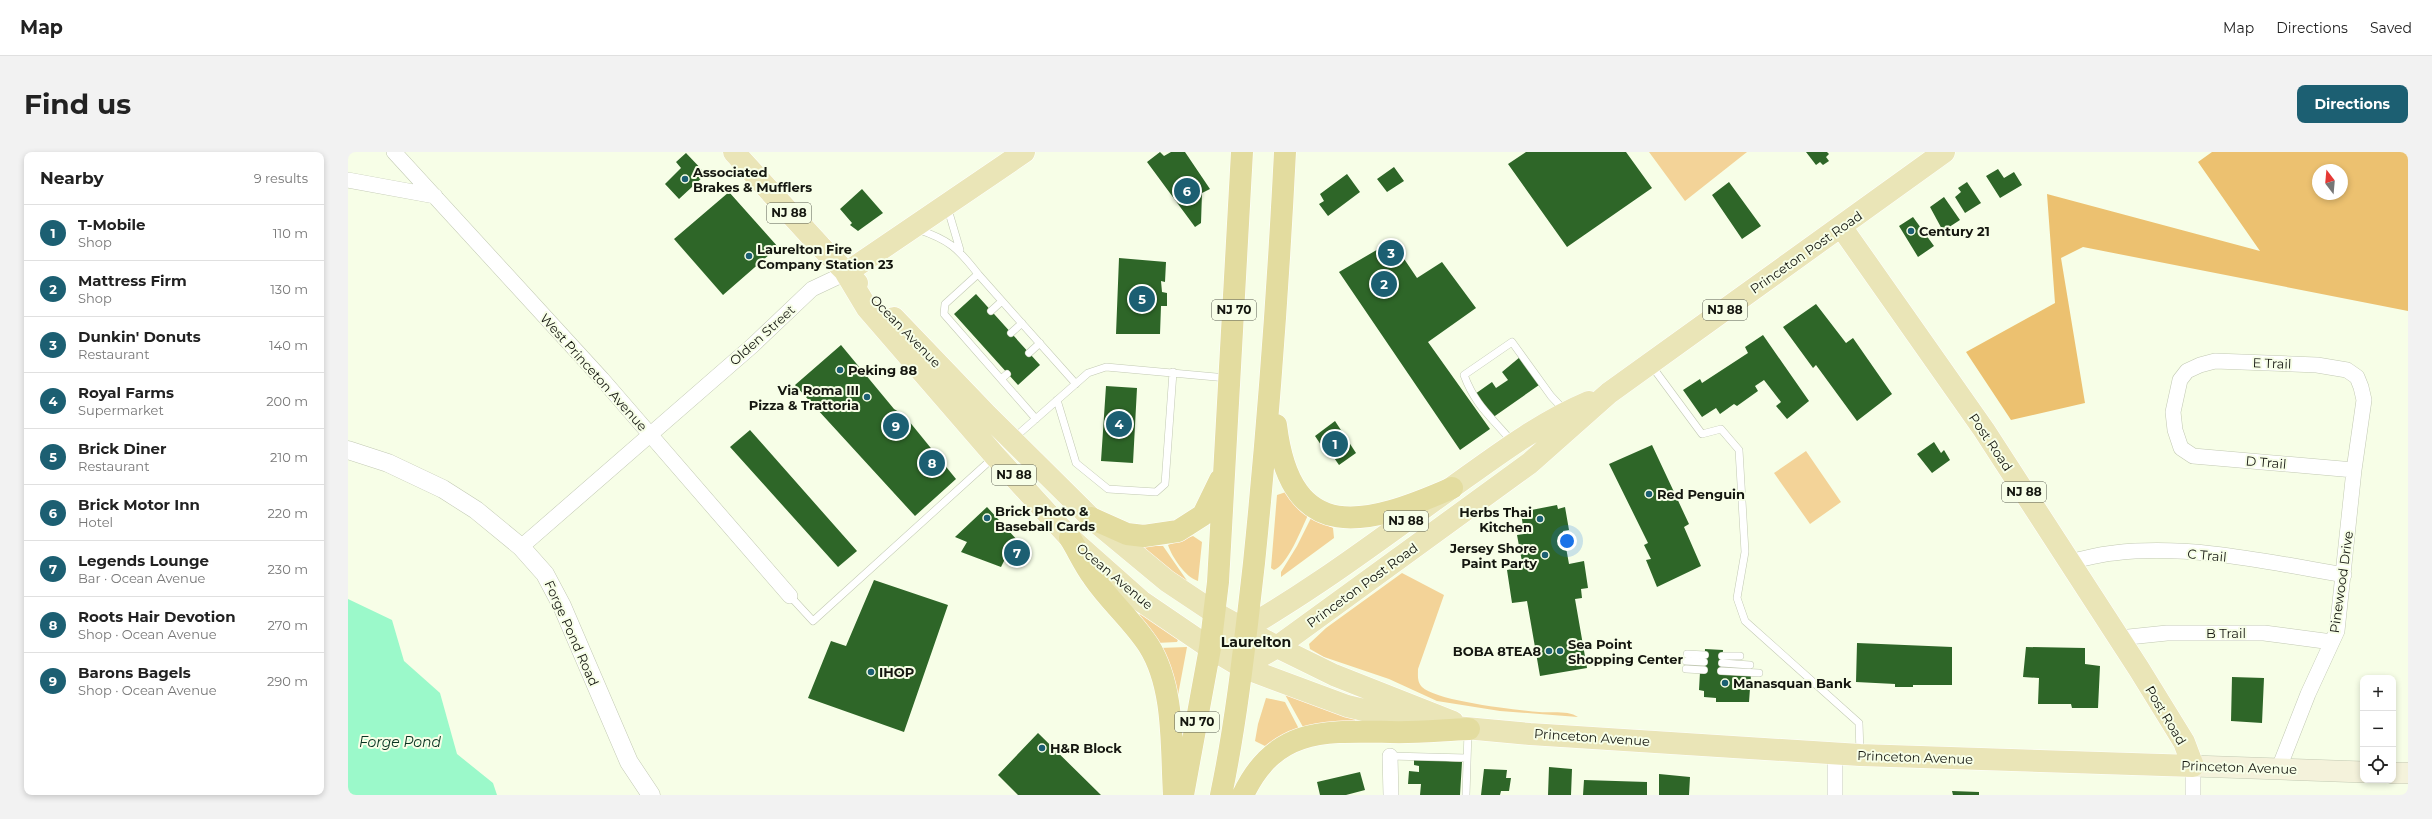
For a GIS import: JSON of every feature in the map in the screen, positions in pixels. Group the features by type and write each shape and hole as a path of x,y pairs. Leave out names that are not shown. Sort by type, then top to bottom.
{"highway":[{"name":"NJ 70","path":"1183,795 1215,613 1225,468 1242,152"},
{"name":"NJ 70","path":"1221,795 1231,750 1242,667 1272,370 1285,152"},
{"path":"1272,370 1280,454 1291,481 1303,498 1315,507 1329,515 1351,519 1381,515 1452,488"},
{"path":"1091,518 1127,534 1138,536 1178,531 1203,515 1225,468"},
{"path":"1070,538 1093,578 1127,615 1150,647 1158,666 1166,695 1169,717 1174,795"},
{"path":"1243,795 1249,782 1265,762 1284,746 1305,736 1324,732 1347,730 1417,732 1468,729"}],"main road":[{"name":"Ocean Avenue","path":"734,152 846,273 876,299 1012,440 1091,518 1167,582 1215,613"},
{"name":"Olden Street","path":"846,273 1024,152"},
{"name":"Princeton Post Road","path":"1242,667 1277,647 1530,463 1609,393 1842,228 1944,152"},
{"name":"Post Road","path":"1842,228 1984,430 2119,638 2184,742 2193,766"},
{"name":"Ocean Avenue","path":"846,273 867,308 995,456 1070,538 1141,601 1210,648"},
{"name":"Princeton Post Road","path":"1210,648 1246,629 1299,597 1514,443 1565,412 1609,393"},
{"name":"NJ 88","path":"1215,613 1246,629"},
{"name":"Princeton Avenue","path":"1246,629 1277,647 1334,675 1422,708 1468,729"},
{"name":"NJ 88","path":"1210,648 1242,667"},
{"name":"Princeton Avenue","path":"1242,667 1347,706 1422,724 1468,729 1835,754 2360,772"},
{"path":"2396,773 2408,773"}],"street":[{"name":"West Princeton Avenue","path":"394,152 650,435 790,596"},
{"path":"348,180 435,196"},
{"name":"Olden Street","path":"521,547 752,346 812,289 846,273"},
{"name":"E Trail","path":"2181,448 2175,430 2173,412 2180,380 2187,371 2215,361 2317,365 2347,370 2357,377 2361,387"},
{"name":"Pinewood Drive","path":"2279,768 2308,694 2336,631 2344,574 2354,470 2364,400 2361,387"},
{"name":"D Trail","path":"2181,448 2193,456 2354,470"},
{"name":"Forge Pond Road","path":"348,450 388,463 443,489 476,510 521,547 545,574 562,606 629,762 651,795"},
{"name":"C Trail","path":"2069,562 2114,553 2167,551 2250,558 2344,574"},
{"name":"B Trail","path":"2119,638 2167,633 2264,633 2332,642"},
{"path":"1835,754 1835,795"},
{"path":"1390,756 1391,795"},
{"path":"2193,766 2193,795"}],"lane":[{"path":"947,204 960,250 978,274 1076,384"},
{"path":"913,228 939,237 960,250"},
{"path":"978,274 945,304 944,314 967,334 983,358 1036,419"},
{"path":"991,311 1002,301"},
{"path":"1011,333 1022,323"},
{"path":"1514,443 1498,425 1490,420 1471,394 1464,375 1512,342 1551,396 1565,412"},
{"path":"1029,354 1040,344"},
{"path":"983,358 989,353"},
{"path":"1650,364 1702,434 1722,429 1739,450 1745,552 1737,598 1745,621 1859,723 1860,755"},
{"path":"1012,440 1088,373 1106,366 1230,378"},
{"path":"1057,400 1076,463 1108,489 1156,492 1165,484 1173,372"},
{"path":"1001,379 1007,374"},
{"path":"790,596 813,621 995,456"},
{"path":"1722,656 1740,656"},
{"path":"1686,658 1705,658"},
{"path":"1722,663 1750,665"},
{"path":"1686,669 1704,670"},
{"path":"1721,671 1759,674"},
{"path":"1466,795 1468,729"},
{"path":"1390,756 1467,758"}],"shaded area":[{"path":"1649,152 1747,152 1685,201"},
{"path":"2212,152 2408,152 2408,311 2083,247 2061,258 2085,403 2011,420 1966,352 2055,303 2047,194 2260,251 2198,162"},
{"path":"1806,451 1841,502 1810,524 1774,473"},
{"path":"1286,492 1308,515 1289,554 1284,562 1274,570 1271,568 1277,495"},
{"path":"1311,518 1333,528 1334,538 1281,577 1281,572 1297,546"},
{"path":"1193,536 1202,542 1198,581 1193,579 1184,571 1168,545"},
{"path":"1143,546 1163,546 1188,582 1139,553"},
{"path":"1402,573 1444,595 1418,669 1419,681 1422,687 1443,697 1459,701 1539,712 1570,713 1578,717 1500,711 1437,701 1389,679 1324,657 1310,649 1309,644 1326,628"},
{"path":"1143,611 1180,635 1177,642 1156,643 1139,615"},
{"path":"1187,647 1178,695 1173,695 1159,648"},
{"path":"1283,691 1355,717 1355,722 1303,727"},
{"path":"1266,698 1285,702 1299,729 1265,746 1255,741 1258,724"}],"water":[{"name":"Forge Pond","path":"348,599 392,620 404,661 440,693 457,754 493,783 497,795 348,795"}],"building":[{"path":"1160,152 1164,156 1171,152 1185,152 1210,189 1202,193 1201,223 1195,227 1147,162"},
{"path":"1526,152 1626,152 1652,188 1567,247 1508,164"},
{"path":"1806,152 1827,152 1829,154 1826,157 1829,161 1823,165 1820,162 1816,165"},
{"name":"Associated Brakes & Mufflers","path":"686,153 706,174 679,199 665,184 681,168 676,162"},
{"path":"1394,167 1404,181 1387,192 1377,179"},
{"path":"1998,169 2004,178 2014,172 2022,185 2000,198 1986,176"},
{"path":"1347,174 1360,192 1328,216 1319,204 1324,201 1320,194"},
{"path":"1729,182 1761,226 1742,239 1712,195"},
{"path":"1967,182 1981,203 1965,213 1955,197 1961,192 1958,188"},
{"path":"862,189 883,213 858,231 850,225 852,223 840,209"},
{"path":"729,192 778,247 723,295 674,239"},
{"path":"1944,197 1960,220 1943,231 1930,207"},
{"path":"1913,217 1934,246 1918,257 1899,226"},
{"path":"1392,241 1417,278 1442,262 1476,308 1428,342 1490,429 1460,450 1339,272"},
{"path":"1119,258 1166,262 1165,282 1161,281 1162,292 1167,293 1167,306 1161,306 1160,334 1116,334"},
{"path":"976,294 1040,365 1018,385 954,314"},
{"path":"1816,304 1846,343 1853,338 1892,394 1857,421 1816,365 1813,368 1783,327"},
{"path":"1763,335 1809,401 1787,419 1776,406 1781,402 1764,380 1755,386 1758,391 1737,406 1734,404 1720,414 1716,408 1702,417 1683,390 1700,379 1702,383 1748,353 1745,347"},
{"path":"841,345 894,409 904,415 956,479 915,516 795,385"},
{"path":"1520,357 1539,385 1492,418 1475,394 1492,382 1496,388 1508,380 1502,372"},
{"path":"1106,386 1137,388 1133,463 1101,461"},
{"path":"1335,421 1356,453 1339,465 1330,452 1327,454 1315,436"},
{"path":"750,430 857,551 838,567 730,447"},
{"path":"1934,442 1941,453 1944,450 1950,460 1932,473 1917,454"},
{"name":"Red Penguin","path":"1652,445 1689,524 1684,527 1701,566 1657,587 1646,560 1651,559 1644,545 1648,543 1609,464"},
{"path":"1557,505 1558,509 1565,507 1569,530 1563,531 1569,564 1584,561 1588,588 1581,589 1582,598 1575,599 1587,668 1540,676 1527,601 1512,603 1507,570 1523,567 1517,535 1524,534 1521,512"},
{"path":"987,507 1030,554 1019,566 1005,559 1001,567 961,552 967,542 955,537"},
{"name":"IHOP","path":"874,580 948,605 904,732 808,698 831,641 846,646"},
{"path":"1857,643 1952,647 1952,685 1913,685 1913,687 1895,687 1895,684 1856,682"},
{"path":"2026,647 2085,648 2085,664 2100,666 2098,708 2072,708 2071,704 2038,704 2039,678 2023,677"},
{"name":"Manasquan Bank","path":"1705,649 1723,650 1721,673 1751,675 1749,702 1716,702 1716,698 1704,697 1704,691 1699,690 1700,672 1704,673"},
{"path":"2232,677 2264,678 2262,723 2231,721"},
{"path":"1038,733 1101,795 1018,795 998,775"},
{"path":"1414,759 1462,762 1460,795 1420,795 1421,784 1408,784 1409,771 1419,772 1419,766 1414,765"},
{"path":"1549,767 1572,769 1571,795 1548,795"},
{"path":"1484,769 1507,770 1506,778 1511,778 1509,791 1501,791 1500,795 1481,795"},
{"path":"1360,772 1365,790 1346,795 1320,795 1317,782"},
{"path":"1659,774 1690,777 1689,795 1659,795"},
{"path":"1584,780 1647,782 1647,795 1583,795"},
{"path":"1952,791 1979,792 1979,795 1953,795"}],"place":[{"name":"Associated Brakes & Mufflers","path":"685,179"},
{"name":"Brick Motor Inn","path":"1187,191"},
{"name":"Century 21","path":"1911,231"},
{"name":"Dunkin' Donuts","path":"1391,253"},
{"name":"Laurelton Fire Company Station 23","path":"749,256"},
{"name":"Mattress Firm","path":"1384,284"},
{"name":"Brick Diner","path":"1142,299"},
{"name":"Peking 88","path":"840,370"},
{"name":"Via Roma III Pizza & Trattoria","path":"867,397"},
{"name":"Royal Farms","path":"1119,424"},
{"name":"Barons Bagels","path":"896,426"},
{"name":"T-Mobile","path":"1335,444"},
{"name":"Roots Hair Devotion","path":"932,463"},
{"name":"Red Penguin","path":"1649,494"},
{"name":"Brick Photo & Baseball Cards","path":"987,518"},
{"name":"Herbs Thai Kitchen","path":"1540,519"},
{"name":"Legends Lounge","path":"1017,553"},
{"name":"Jersey Shore Paint Party","path":"1545,555"},
{"name":"BOBA 8TEA8","path":"1549,651"},
{"name":"Sea Point Shopping Center","path":"1560,651"},
{"name":"IHOP","path":"871,672"},
{"name":"Manasquan Bank","path":"1725,683"},
{"name":"H&R Block","path":"1042,748"}],"district":[{"name":"Laurelton","path":"1256,642"}]}
